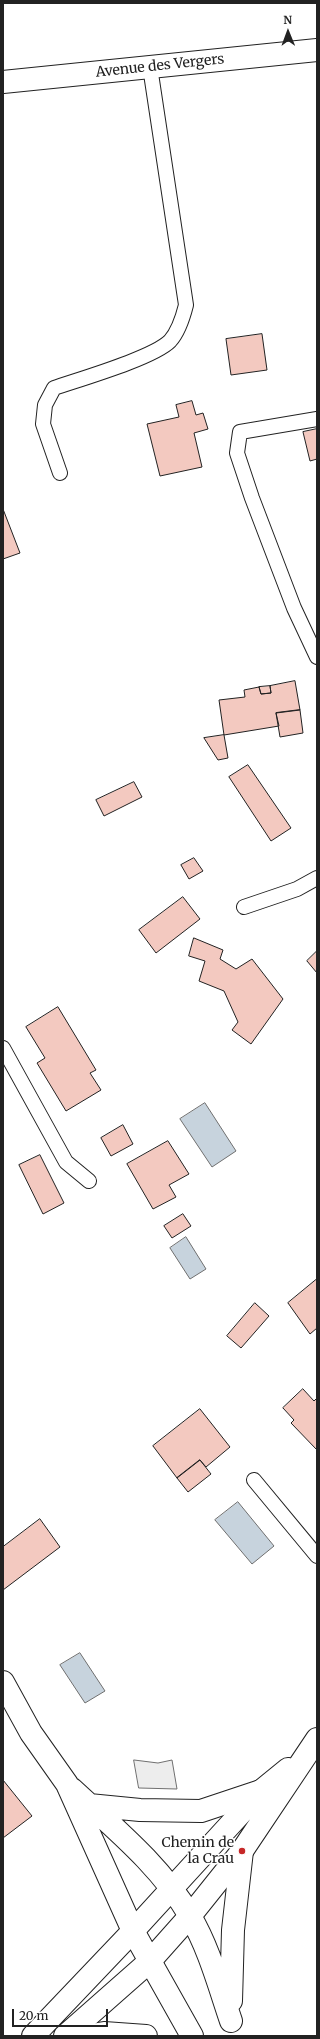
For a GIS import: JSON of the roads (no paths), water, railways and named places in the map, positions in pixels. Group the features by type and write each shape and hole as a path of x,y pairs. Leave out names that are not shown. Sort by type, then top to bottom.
{"street":[{"name":"Avenue des Vergers","path":"3,82 150,67 317,54"},
{"path":"3,1682 31,1733 67,1784 133,1931 192,2036"},
{"path":"33,2036 133,1931 261,1791 311,1747"},
{"path":"65,2036 150,1961 190,1916 242,1851 311,1747"},
{"path":"67,1784 136,1848 171,1889 190,1916 207,1950 233,2029"},
{"path":"89,1805 140,1810 201,1811 261,1791"},
{"path":"233,2029 233,1930 242,1851"},
{"path":"86,2036 104,2033 146,2036"}],"lane":[{"path":"60,473 43,424 45,405 54,388 152,353 170,341 182,321 186,305 150,67"},
{"path":"317,419 240,432 237,453 252,498 294,608 317,657"},
{"path":"244,907 297,889 317,878"},
{"path":"3,1048 66,1162 89,1181"},
{"path":"254,1480 317,1556"}],"place":[{"name":"Chemin de la Crau","path":"242,1851"}]}
